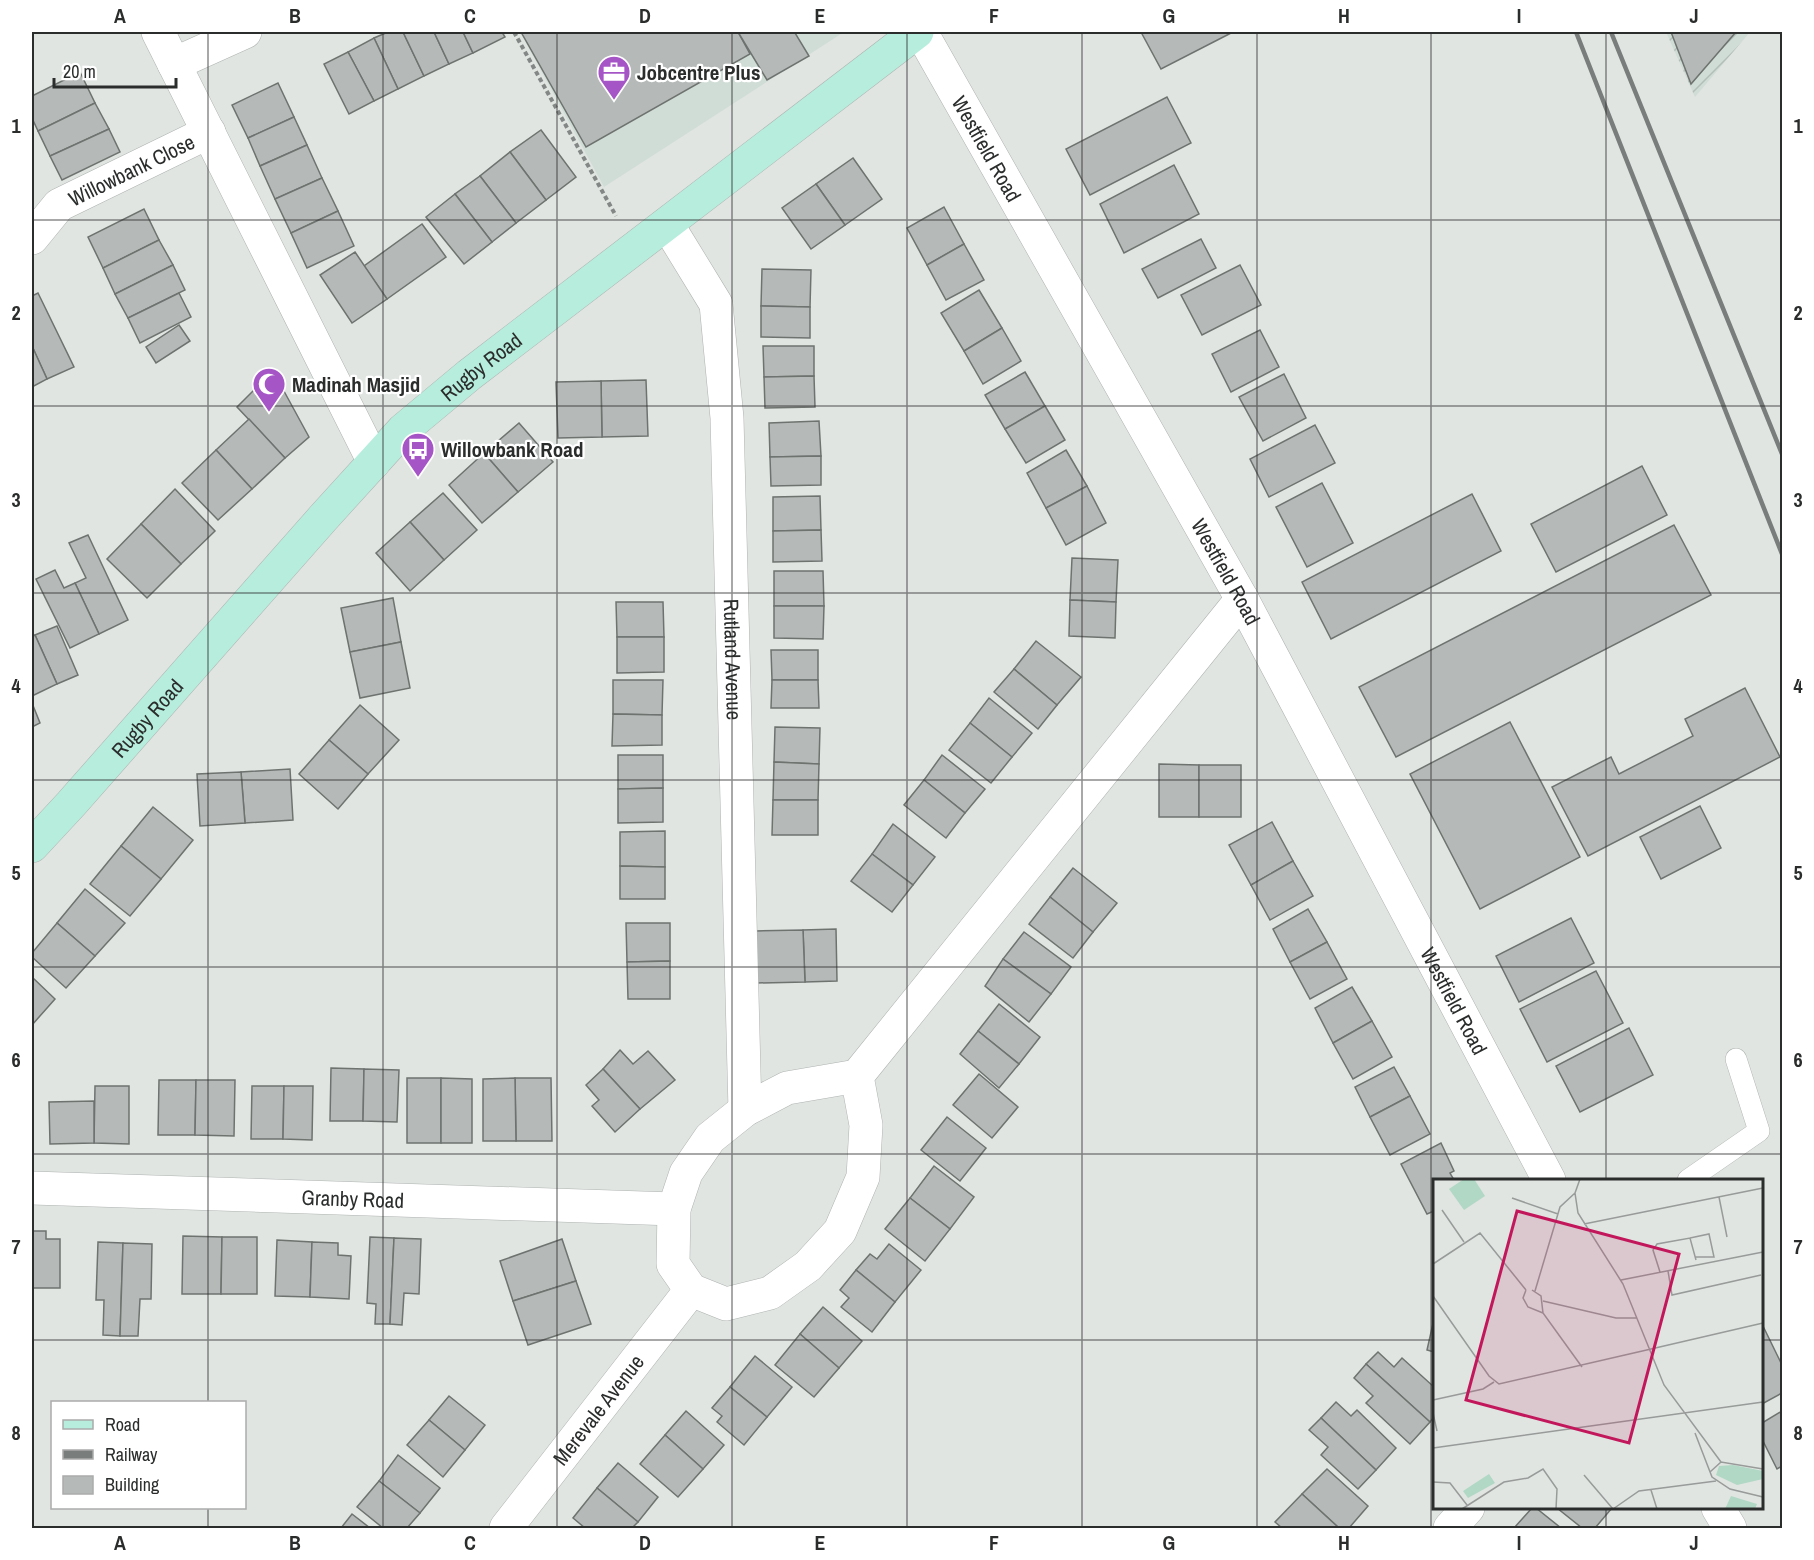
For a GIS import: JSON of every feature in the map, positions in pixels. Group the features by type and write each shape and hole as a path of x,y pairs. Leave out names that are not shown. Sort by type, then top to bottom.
{"main road":[{"name":"Rugby Road","path":"32,846 403,430 461,382 919,32"}],"street":[{"path":"158,32 374,462"},
{"path":"174,64 244,32"},
{"name":"Westfield Road","path":"919,32 1242,599 1548,1179"},
{"name":"Willowbank Close","path":"32,238 59,205 208,132"},
{"name":"Rutland Avenue","path":"667,224 716,304 727,417 744,1110"},
{"path":"856,1076 866,1125 863,1177 840,1231 808,1266 770,1293 726,1304 691,1290 673,1264 674,1209 686,1173 710,1138 744,1110 786,1088 856,1076 1242,599"},
{"name":"Granby Road","path":"32,1188 674,1209"},
{"name":"Merevale Avenue","path":"506,1528 691,1290"},
{"path":"1450,1528 1467,1509"},
{"path":"1720,1509 1730,1528"}],"lane":[{"path":"1689,1179 1759,1131 1736,1059"}],"path":[{"path":"514,32 634,249"}],"shaded area":[{"path":"520,32 844,32 604,187"},
{"path":"1666,32 1750,32 1695,97"}],"building":[{"path":"388,32 403,32 424,76 398,89 374,38"},
{"path":"403,32 434,32 449,64 424,76"},
{"path":"434,32 463,32 473,53 449,64"},
{"path":"463,32 502,32 505,37 473,53"},
{"name":"Jobcentre Plus","path":"521,32 738,32 750,54 586,147"},
{"path":"738,32 798,32 795,33 809,56 767,80"},
{"path":"1141,32 1233,32 1161,69"},
{"path":"1671,32 1736,32 1691,84"},
{"path":"374,38 398,89 374,101 348,52"},
{"path":"348,52 374,101 349,114 324,64"},
{"path":"80,72 95,103 38,131 32,118 32,96"},
{"path":"278,83 294,117 248,138 232,105"},
{"path":"1167,97 1191,143 1090,195 1066,149"},
{"path":"95,103 109,129 50,156 38,131"},
{"path":"294,117 307,145 260,166 248,138"},
{"path":"109,129 120,152 62,180 50,156"},
{"path":"541,130 576,177 546,200 510,152"},
{"path":"307,145 322,178 275,199 260,166"},
{"path":"510,152 546,200 516,223 480,176"},
{"path":"853,158 882,199 845,225 816,184"},
{"path":"1174,165 1199,214 1124,253 1100,204"},
{"path":"480,176 516,223 492,242 455,194"},
{"path":"322,178 338,211 291,233 275,199"},
{"path":"816,184 845,225 811,249 782,208"},
{"path":"455,194 492,242 464,264 426,217"},
{"path":"944,207 964,244 927,265 907,228"},
{"path":"144,209 159,240 103,268 88,237"},
{"path":"338,211 354,246 307,268 291,233"},
{"path":"422,224 446,257 387,299 364,266"},
{"path":"1201,239 1216,268 1158,298 1142,269"},
{"path":"159,240 173,265 115,294 103,268"},
{"path":"964,244 984,280 946,300 927,265"},
{"path":"355,252 387,299 352,323 320,275"},
{"path":"173,265 185,290 128,318 115,294"},
{"path":"1240,265 1261,305 1202,335 1181,295"},
{"path":"762,269 811,270 810,307 761,306"},
{"path":"979,290 1002,328 964,351 941,313"},
{"path":"38,293 74,367 47,379 32,346 32,296"},
{"path":"179,293 191,317 140,343 128,318"},
{"path":"761,306 810,307 810,338 761,337"},
{"path":"179,325 190,341 156,363 146,347"},
{"path":"1002,328 1021,361 983,384 964,351"},
{"path":"1260,330 1279,367 1231,392 1212,354"},
{"path":"32,346 47,379 32,387"},
{"path":"763,346 814,346 814,376 764,377"},
{"name":"Madinah Masjid","path":"273,371 309,437 285,458 237,407"},
{"path":"1025,372 1045,406 1005,429 985,395"},
{"path":"1284,374 1306,418 1263,441 1239,397"},
{"path":"814,376 815,407 765,408 764,377"},
{"path":"646,380 648,436 602,437 601,381"},
{"path":"601,381 602,437 558,438 556,382"},
{"path":"1045,406 1065,440 1026,463 1005,429"},
{"path":"249,419 285,458 252,489 216,450"},
{"path":"819,421 821,456 770,457 769,423"},
{"path":"519,423 553,462 518,492 484,453"},
{"path":"1315,425 1335,463 1269,497 1250,459"},
{"path":"216,450 252,489 218,520 182,483"},
{"path":"1066,450 1087,486 1046,508 1027,473"},
{"path":"484,453 518,492 482,523 449,485"},
{"path":"821,456 821,485 771,486 770,457"},
{"path":"1642,466 1667,515 1556,572 1531,524"},
{"path":"1322,483 1353,543 1307,567 1276,507"},
{"path":"1087,486 1106,523 1066,545 1046,508"},
{"path":"175,489 215,531 181,564 141,524"},
{"path":"443,493 477,530 444,560 410,522"},
{"path":"1472,494 1501,551 1331,639 1302,582"},
{"path":"820,496 821,530 773,531 773,497"},
{"path":"410,522 444,560 410,591 376,553"},
{"path":"141,524 181,564 147,598 107,559"},
{"path":"1674,525 1711,595 1396,757 1359,687"},
{"path":"821,530 822,561 773,562 773,531"},
{"path":"88,535 128,620 99,634 75,583 86,578 69,543"},
{"path":"1072,558 1118,560 1116,602 1070,600"},
{"path":"55,570 64,588 75,583 99,634 70,648 36,579"},
{"path":"774,571 823,571 824,606 774,606"},
{"path":"393,598 401,642 350,652 341,608"},
{"path":"1070,600 1116,602 1115,638 1069,636"},
{"path":"616,602 663,602 664,637 617,637"},
{"path":"774,606 824,606 823,639 774,638"},
{"path":"57,626 78,675 57,684 35,635"},
{"path":"35,635 57,684 32,696 32,637"},
{"path":"617,637 664,637 664,672 617,673"},
{"path":"1036,641 1081,677 1057,705 1014,669"},
{"path":"401,642 410,688 360,698 350,652"},
{"path":"771,650 818,650 818,680 772,680"},
{"path":"1014,669 1057,705 1038,729 994,692"},
{"path":"613,680 663,680 662,715 613,714"},
{"path":"772,680 818,680 819,708 771,708"},
{"path":"1745,688 1780,757 1588,856 1552,787 1611,757 1619,774 1693,736 1685,719"},
{"path":"989,698 1032,733 1012,757 970,723"},
{"path":"32,703 40,723 32,727"},
{"path":"360,705 399,740 368,774 329,740"},
{"path":"613,714 662,715 662,745 612,746"},
{"path":"1510,722 1580,857 1480,909 1410,774"},
{"path":"970,723 1012,757 991,783 949,750"},
{"path":"775,727 820,728 819,764 774,762"},
{"path":"329,740 368,774 338,809 299,774"},
{"path":"618,755 663,755 663,788 618,789"},
{"path":"942,755 985,789 965,813 924,780"},
{"path":"774,762 819,764 818,800 773,800"},
{"path":"1159,764 1199,765 1199,817 1159,817"},
{"path":"1199,765 1241,765 1241,817 1199,817"},
{"path":"290,769 293,820 245,823 241,772"},
{"path":"241,772 245,823 200,826 197,774"},
{"path":"924,780 965,813 946,838 904,805"},
{"path":"663,788 663,822 618,823 618,789"},
{"path":"773,800 818,800 818,835 772,835"},
{"path":"1700,806 1721,848 1661,879 1640,837"},
{"path":"153,807 193,840 161,879 121,846"},
{"path":"1272,822 1293,861 1251,885 1229,845"},
{"path":"893,824 935,857 913,885 872,854"},
{"path":"665,831 665,867 620,866 620,832"},
{"path":"121,846 161,879 130,916 90,884"},
{"path":"872,854 913,885 892,912 851,881"},
{"path":"1293,861 1313,896 1270,920 1251,885"},
{"path":"620,866 665,867 665,899 620,899"},
{"path":"1073,868 1117,903 1093,932 1050,897"},
{"path":"85,889 125,923 95,956 57,923"},
{"path":"1050,897 1093,932 1073,958 1029,924"},
{"path":"1308,909 1327,942 1290,962 1273,929"},
{"path":"1571,918 1594,963 1519,1002 1496,956"},
{"path":"57,923 95,956 66,988 32,957 32,953"},
{"path":"626,923 670,923 670,961 627,962"},
{"path":"836,929 837,981 805,982 803,930"},
{"path":"803,930 805,982 757,983 756,931"},
{"path":"1024,932 1071,967 1051,994 1003,959"},
{"path":"1327,942 1347,979 1310,999 1290,962"},
{"path":"1003,959 1051,994 1029,1022 985,986"},
{"path":"670,961 670,999 628,999 627,962"},
{"path":"1596,971 1623,1023 1547,1062 1520,1009"},
{"path":"32,977 55,999 32,1025"},
{"path":"1352,987 1372,1021 1333,1043 1315,1008"},
{"path":"999,1004 1040,1037 1019,1064 978,1031"},
{"path":"1372,1021 1392,1057 1353,1079 1333,1043"},
{"path":"1629,1028 1653,1075 1580,1112 1556,1066"},
{"path":"978,1031 1019,1064 999,1088 960,1054"},
{"path":"620,1050 633,1064 648,1051 675,1080 640,1109 603,1069"},
{"path":"1394,1067 1410,1096 1370,1117 1355,1087"},
{"path":"331,1068 364,1069 363,1121 330,1121"},
{"path":"364,1069 399,1070 397,1122 363,1121"},
{"path":"603,1069 640,1109 615,1132 592,1106 599,1100 586,1085"},
{"path":"979,1074 1018,1107 992,1138 953,1105"},
{"path":"407,1078 441,1078 441,1143 407,1143"},
{"path":"441,1078 472,1079 472,1143 441,1143"},
{"path":"515,1078 551,1078 552,1141 516,1141"},
{"path":"515,1078 516,1141 483,1141 483,1079"},
{"path":"159,1080 196,1080 195,1135 158,1135"},
{"path":"196,1080 235,1080 234,1136 195,1135"},
{"path":"95,1086 129,1086 129,1144 94,1143"},
{"path":"252,1086 284,1086 283,1139 251,1139"},
{"path":"284,1086 313,1086 312,1140 283,1139"},
{"path":"1410,1096 1430,1134 1390,1155 1370,1117"},
{"path":"94,1101 94,1143 50,1144 49,1102"},
{"path":"947,1117 986,1148 960,1181 921,1150"},
{"path":"1441,1143 1454,1171 1450,1173 1453,1179 1433,1179 1433,1211 1427,1214 1401,1164"},
{"path":"934,1166 974,1197 950,1229 910,1198"},
{"path":"910,1198 950,1229 925,1261 885,1229"},
{"path":"32,1231 46,1231 46,1239 60,1239 60,1288 32,1288"},
{"path":"183,1236 222,1237 221,1294 182,1294"},
{"path":"222,1237 257,1237 257,1294 221,1294"},
{"path":"370,1237 394,1238 390,1324 375,1324 376,1304 367,1303"},
{"path":"394,1238 421,1239 419,1294 404,1293 402,1325 390,1324"},
{"path":"562,1239 576,1281 513,1301 500,1261"},
{"path":"277,1240 312,1242 310,1297 275,1296"},
{"path":"98,1242 123,1243 120,1336 103,1335 104,1300 96,1300"},
{"path":"312,1242 338,1243 338,1255 351,1256 349,1299 310,1297"},
{"path":"123,1243 152,1244 151,1299 140,1299 138,1336 120,1336"},
{"path":"889,1244 921,1270 895,1302 856,1270 870,1254 877,1259"},
{"path":"856,1270 895,1302 872,1332 841,1307 849,1298 840,1290"},
{"path":"576,1281 591,1324 528,1345 513,1301"},
{"path":"823,1307 862,1341 839,1368 800,1334"},
{"path":"1433,1323 1433,1352 1427,1350"},
{"path":"1763,1326 1782,1365 1782,1393 1763,1403"},
{"path":"800,1334 839,1368 814,1397 775,1365"},
{"path":"1378,1352 1394,1367 1402,1358 1433,1386 1433,1418 1430,1422 1366,1364"},
{"path":"755,1356 792,1387 767,1417 730,1387"},
{"path":"1366,1364 1430,1422 1410,1444 1366,1403 1373,1396 1354,1378"},
{"path":"730,1387 767,1417 744,1445 717,1422 722,1416 712,1408"},
{"path":"449,1396 485,1425 465,1450 429,1420"},
{"path":"1336,1402 1351,1416 1357,1410 1396,1448 1376,1470 1321,1418"},
{"path":"686,1411 724,1445 703,1469 665,1435"},
{"path":"1782,1411 1782,1466 1777,1469 1763,1441 1763,1422"},
{"path":"1321,1418 1376,1470 1358,1489 1321,1455 1328,1447 1309,1430"},
{"path":"429,1420 465,1450 443,1477 407,1445"},
{"path":"665,1435 703,1469 678,1497 640,1464"},
{"path":"398,1455 440,1488 420,1513 379,1481"},
{"path":"618,1463 658,1497 638,1522 597,1488"},
{"path":"1327,1469 1368,1506 1349,1528 1339,1528 1302,1494"},
{"path":"379,1481 420,1513 407,1528 383,1528 357,1507"},
{"path":"597,1488 638,1522 632,1528 585,1528 573,1518"},
{"path":"1302,1494 1339,1528 1282,1528 1275,1522"},
{"path":"1531,1509 1537,1509 1561,1528 1514,1528"},
{"path":"1558,1509 1611,1509 1595,1528 1582,1528"},
{"path":"352,1514 370,1528 341,1528"}],"railway":[{"path":"1576,32 1782,554"},
{"path":"1611,32 1782,454"}],"place":[{"name":"Jobcentre Plus","path":"614,101"},
{"name":"Madinah Masjid","path":"269,413"},
{"name":"Willowbank Road","path":"418,478"}]}
